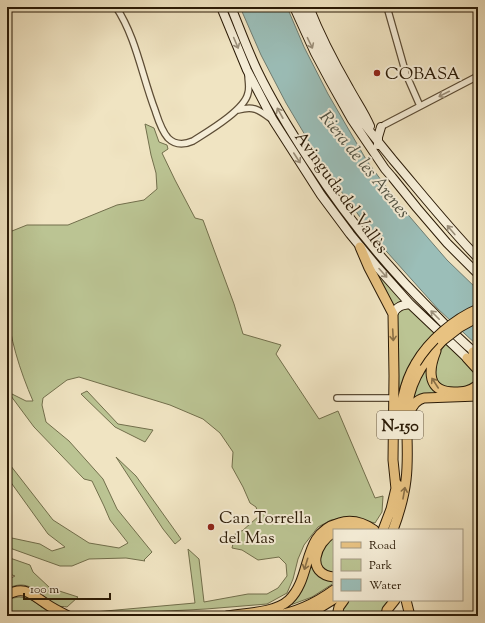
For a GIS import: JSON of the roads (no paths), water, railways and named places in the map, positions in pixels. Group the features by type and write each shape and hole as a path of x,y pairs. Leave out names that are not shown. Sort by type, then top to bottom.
{"main road":[{"name":"Avinguda del Vallès","path":"221,7 247,70 273,120 321,195 360,247 410,304 474,355"},
{"name":"Avinguda del Vallès","path":"232,7 258,71 274,102 332,194 360,232 402,281 474,355 478,366"},
{"path":"294,7 317,58 342,102 385,169 446,242 478,274"},
{"path":"301,7 334,76 353,108 378,142 456,236 478,258"},
{"path":"309,7 327,48 367,118 369,128"},
{"path":"369,128 382,126 378,137 379,150 392,177"},
{"path":"360,247 369,268 393,314 393,460 396,489"},
{"path":"393,314 401,305 410,304"},
{"name":"N-150","path":"392,529 403,500 406,480 407,412 411,391 424,364 427,348 444,331 463,317 478,309"},
{"path":"478,317 460,327 442,341 436,353 424,364 431,371 432,381 442,390 450,392 463,392 471,390 478,385"},
{"path":"474,355 478,370"},
{"name":"N-150","path":"383,529 389,516 396,489 399,469 402,400 409,377 424,364"},
{"path":"408,420 413,407 421,398 478,396"},
{"path":"227,616 276,608 283,604 297,589 312,547 319,536 330,527 338,523 357,522 362,527"},
{"path":"344,529 362,527"},
{"path":"333,533 322,542 318,549 316,559 317,566 320,571 333,578"},
{"path":"7,595 18,591 27,592 36,596 45,604 68,616"},
{"path":"273,616 308,605 323,598 333,591"},
{"path":"301,616 333,600"},
{"path":"337,616 338,610 343,601"},
{"path":"386,616 387,610 394,601"},
{"path":"406,601 410,616"}],"street":[{"path":"116,7 126,24 161,126 166,136 174,143 184,144 193,141 238,110 244,103 248,93 249,81 247,70"},
{"path":"387,7 406,74 420,106"},
{"path":"382,126 478,76"},
{"path":"238,110 250,108 256,109 273,120"},
{"path":"337,398 394,398"},
{"path":"390,616 398,616"}],"water":[{"name":"Riera de les Arenes","path":"240,7 287,7 304,47 328,94 367,161 398,203 428,238 447,260 478,290 478,346 438,309 379,243 327,172 286,103 261,55"}],"place":[{"name":"COBASA","path":"377,73"},
{"name":"Can Torrella del Mas","path":"211,527"}]}
